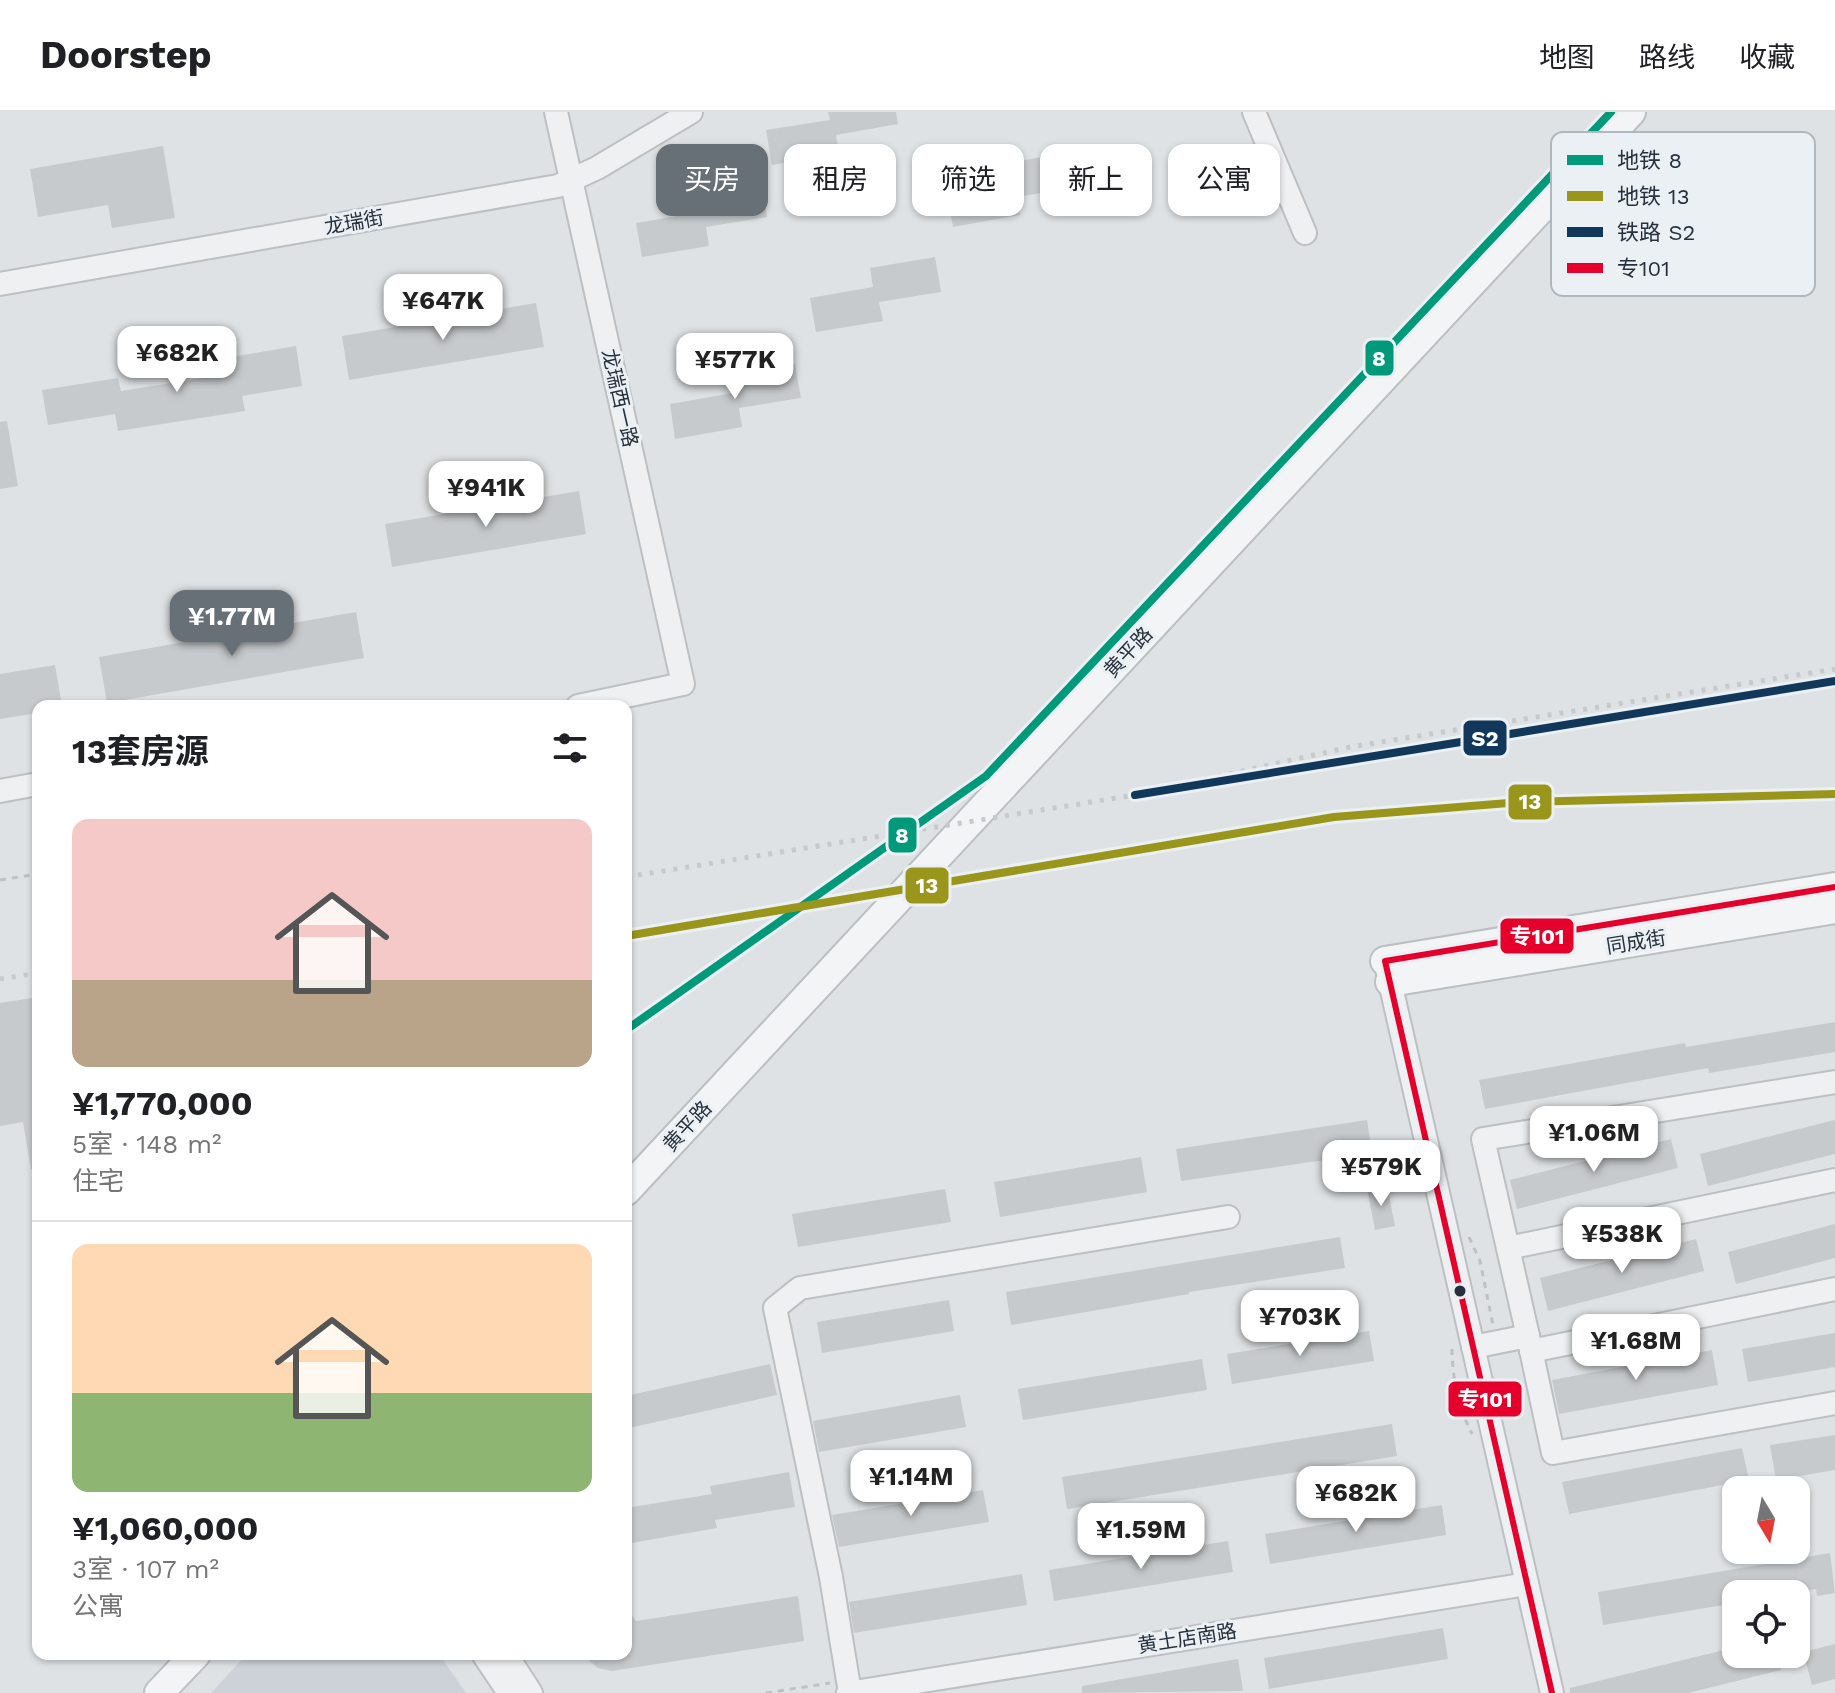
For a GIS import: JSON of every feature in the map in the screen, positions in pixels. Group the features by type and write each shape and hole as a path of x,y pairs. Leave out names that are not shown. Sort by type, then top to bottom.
{"main road":[{"name":"黄平路","path":"1595,132 1614,112"},
{"name":"黄平路","path":"1612,132 1631,112"},
{"name":"黄平路","path":"632,1169 1551,180"},
{"name":"黄平路","path":"632,1185 1551,198"},
{"name":"同成街","path":"1388,971 1835,887"},
{"name":"同成街","path":"1388,971 1835,909"},
{"path":"145,1693 175,1660"},
{"path":"159,1693 190,1660"}],"street":[{"name":"龙瑞西一路","path":"556,112 683,684 607,700"},
{"name":"龙瑞街","path":"0,284 544,189 571,181 691,112"},
{"path":"1254,112 1305,233"},
{"path":"0,791 32,785"},
{"path":"1388,971 1552,1693"},
{"path":"1835,1082 1483,1139 1553,1453 1835,1403"},
{"path":"1508,1248 1835,1180"},
{"path":"849,1693 831,1577 775,1308 800,1288 1228,1217"},
{"path":"1473,1347 1530,1344 1835,1289"},
{"name":"黄土店南路","path":"849,1693 1527,1584"},
{"path":"487,1660 509,1693"},
{"path":"510,1660 531,1693"}],"path":[{"path":"0,880 32,875"}],"shaded area":[{"path":"241,1660 443,1660 466,1693 211,1693"}],"building":[{"path":"828,112 896,112 898,124 836,135 837,144 784,144 784,163 772,165 766,130 830,120"},
{"path":"163,146 175,218 112,228 108,205 38,217 30,169"},
{"path":"1040,157 1040,193 1024,196 1024,160"},
{"path":"677,216 767,217 706,227 709,246 642,257 636,223"},
{"path":"951,216 1014,216 953,227"},
{"path":"935,257 941,292 879,302 883,321 816,332 810,298 873,287 870,268"},
{"path":"536,303 544,347 349,380 342,336"},
{"path":"296,346 302,386 242,396 245,411 118,431 115,414 48,425 42,390 118,378 121,391 229,374 226,358"},
{"path":"795,364 801,398 739,408 742,427 675,439 670,404 733,393 730,375"},
{"path":"7,421 18,486 0,489 0,422"},
{"path":"579,491 586,534 392,567 385,524"},
{"path":"356,612 364,658 124,700 106,700 99,657"},
{"path":"55,665 61,700 32,700 32,714 0,719 0,674"},
{"path":"32,998 32,1169 23,1122 0,1126 0,1003"},
{"path":"1835,1022 1835,1052 1709,1073 1708,1068 1485,1109 1479,1080 1685,1043 1686,1047"},
{"path":"1367,1120 1372,1153 1181,1181 1176,1149"},
{"path":"1835,1120 1835,1154 1708,1186 1700,1154"},
{"path":"1671,1139 1678,1168 1517,1209 1510,1180"},
{"path":"1141,1157 1147,1192 1000,1217 994,1182"},
{"path":"1387,1185 1395,1226 1375,1230 1367,1189"},
{"path":"945,1189 951,1222 798,1247 792,1214"},
{"path":"1835,1224 1835,1258 1736,1284 1728,1252"},
{"path":"1340,1237 1345,1268 1189,1292 1011,1325 1006,1292"},
{"path":"1696,1239 1704,1271 1548,1311 1540,1278"},
{"path":"949,1300 954,1331 822,1353 817,1322"},
{"path":"1369,1331 1374,1361 1232,1384 1227,1354"},
{"path":"1835,1333 1835,1367 1748,1382 1742,1349"},
{"path":"1712,1350 1718,1385 1559,1414 1552,1380"},
{"path":"1202,1359 1207,1390 1023,1420 1018,1389"},
{"path":"770,1364 777,1395 632,1427 632,1395"},
{"path":"960,1395 966,1427 819,1452 813,1421"},
{"path":"1392,1424 1397,1456 1067,1509 1062,1477"},
{"path":"1835,1435 1835,1470 1800,1476 1775,1476 1770,1445"},
{"path":"1742,1448 1748,1476 1722,1476 1722,1485 1569,1514 1562,1482"},
{"path":"789,1472 795,1507 715,1520 717,1528 632,1543 632,1507 712,1494 710,1486"},
{"path":"983,1490 989,1522 839,1547 832,1515"},
{"path":"1442,1505 1446,1535 1270,1564 1265,1534"},
{"path":"1228,1541 1233,1572 1054,1601 1049,1570"},
{"path":"1830,1553 1835,1593 1817,1596 1816,1589 1810,1590 1810,1580 1722,1580 1722,1605 1603,1625 1598,1592 1765,1564 1810,1564 1810,1556"},
{"path":"1022,1574 1027,1605 854,1633 849,1602"},
{"path":"798,1596 804,1641 612,1671 598,1668 588,1660 632,1660 632,1615 636,1621"},
{"path":"1443,1628 1448,1659 1269,1689 1264,1658"},
{"path":"1835,1644 1835,1679 1812,1685 1807,1668 1810,1668 1810,1650"},
{"path":"1722,1650 1722,1668 1781,1670 1688,1693 1570,1693 1570,1688"},
{"path":"1238,1659 1243,1691 1082,1693 1082,1686"}],"railway":[{"path":"632,876 1135,795 1350,747 1835,669"},
{"path":"0,979 32,974"}],"metro line":[{"name":"8","path":"1592,132 1611,112"},
{"name":"8","path":"632,1026 986,776 1551,176"},
{"name":"13","path":"632,935 1334,817 1521,802 1835,794"}],"rail line":[{"name":"S2","path":"1135,795 1835,681"}],"transit line":[{"name":"专101","path":"1552,1693 1385,961 1835,887"}]}
